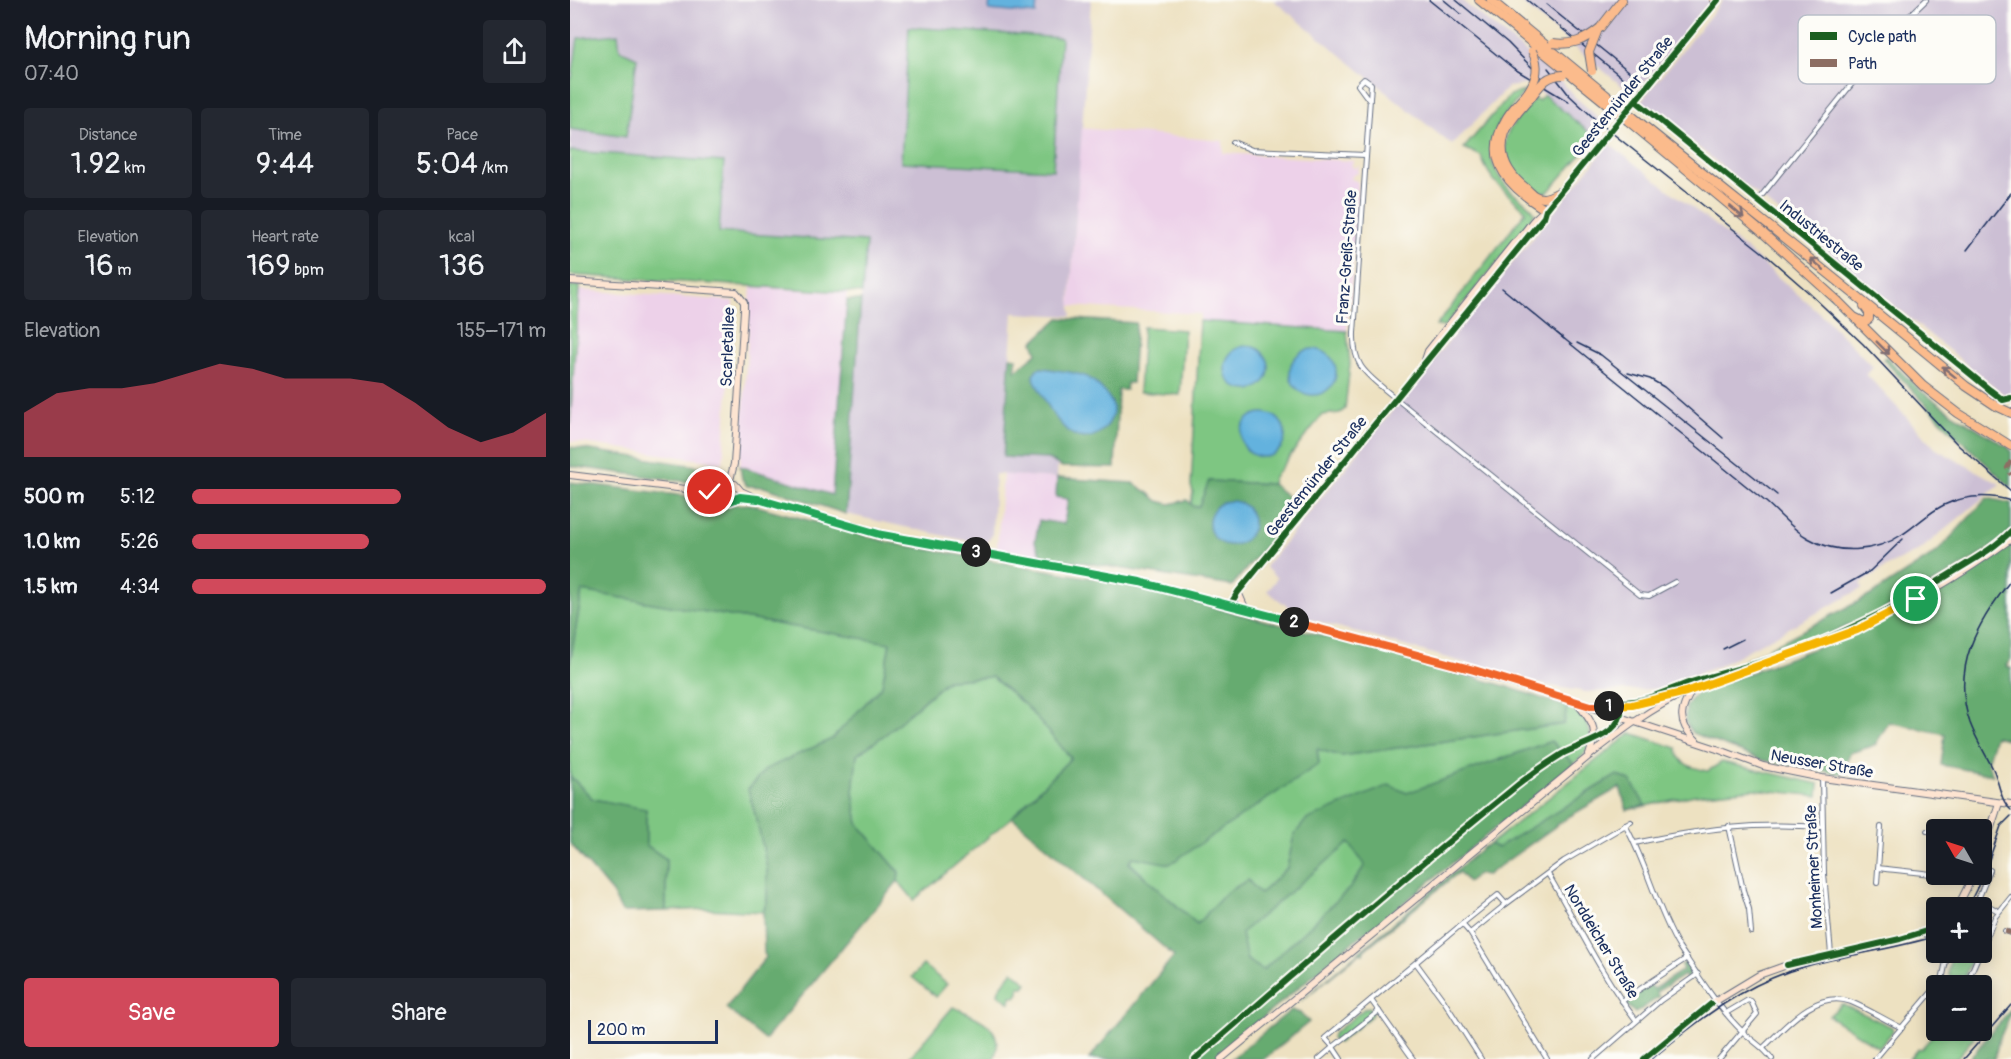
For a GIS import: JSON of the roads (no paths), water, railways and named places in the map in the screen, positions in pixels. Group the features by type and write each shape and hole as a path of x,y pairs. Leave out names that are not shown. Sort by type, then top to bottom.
{"highway":[{"path":"1602,96 1592,71 1589,52 1593,39 1622,0"},
{"path":"1484,1 1532,51 1537,60 1537,70 1530,94 1510,122 1502,146 1504,160 1509,171 1546,210"},
{"name":"Industriestraße","path":"1484,1 1515,20 1602,96"},
{"name":"Industriestraße","path":"1484,1 1619,110 1776,229 1978,395 2011,413"},
{"path":"1515,20 1553,43 1570,44 1581,41 1600,28"},
{"path":"1546,210 1532,202 1504,175 1498,163 1496,147 1499,132 1506,118 1543,82 1554,75 1563,75 1602,96"},
{"name":"Industriestraße","path":"1630,118 1764,233 1845,308 1923,386 1958,413 2011,446"},
{"path":"1534,196 1544,198 1561,192"},
{"path":"1845,308 1860,321 1867,322 1869,313 1858,297"}],"main road":[{"name":"Geestemünder Straße","path":"1230,605 1238,592 1544,217 1546,210 1715,1"},
{"name":"Industriestraße","path":"1636,101 1990,390 2003,400 2011,398"},
{"name":"Scarletallee","path":"570,281 736,292 741,297 744,310 734,464 730,485 724,496"},
{"path":"570,475 710,492 724,496 730,501 740,494"},
{"path":"710,492 730,485 740,494 882,535 1111,576 1462,667 1590,706 1632,705 1686,692"},
{"path":"1221,1059 1634,721 1693,688 1857,630 1916,599 2005,544 2011,538"},
{"path":"1220,603 1238,592 1246,610"},
{"path":"1693,688 1681,713 1687,730 1699,743"},
{"path":"1576,702 1592,720 1595,729 1589,756"},
{"name":"Neusser Straße","path":"1590,706 1762,766 1822,778 2011,804"},
{"path":"1992,821 1999,803"},
{"path":"1644,1059 1716,999 1773,970 1926,933"}],"street":[{"path":"1910,15 1926,0"},
{"name":"Franz-Greiß-Straße","path":"1369,100 1358,85 1364,79 1371,84 1354,347 1358,362 1364,370 1396,399"},
{"path":"1758,200 1852,84"},
{"path":"1233,142 1252,150 1365,155"},
{"path":"1396,399 1640,595 1649,596 1675,582"},
{"name":"Monheimer Straße","path":"1822,778 1822,827 1831,954"},
{"path":"1470,933 1582,849 1631,822"},
{"path":"1625,825 1635,843 1665,921 1687,958 1726,1013 1743,1032 1764,1047 1772,1059"},
{"path":"1729,826 1749,909 1751,932"},
{"path":"1635,843 1729,826 1822,827"},
{"path":"1877,883 1881,827"},
{"path":"1878,868 1926,873"},
{"name":"Norddeicher Straße","path":"1548,874 1573,915 1607,980 1636,1020"},
{"path":"1984,885 1979,900 1998,911"},
{"path":"1341,1059 1325,1038 1498,895 1506,904"},
{"path":"1992,925 1998,911 2011,897"},
{"path":"1462,924 1470,933 1547,1059"},
{"path":"2005,931 2011,933"},
{"path":"1922,934 1926,935"},
{"path":"1622,1001 1687,958"},
{"path":"1416,963 1463,1029 1481,1059"},
{"path":"1593,1059 1636,1020 1698,974"},
{"path":"1875,1059 1926,999"},
{"path":"1371,1000 1413,1059"},
{"path":"1764,1047 1801,1013 1828,1000 1849,1001 1902,1028"},
{"path":"1719,1059 1758,1014 1751,1001 1745,1001 1726,1013"},
{"path":"1319,1059 1379,1011"}],"water":[{"path":"990,0 1037,0 1036,14 989,10"},
{"path":"1247,346 1263,352 1269,368 1263,384 1247,390 1231,384 1225,368 1231,352"},
{"path":"1318,349 1330,355 1335,363 1335,381 1330,389 1322,394 1308,395 1300,392 1293,385 1290,367 1293,359 1300,352"},
{"path":"1037,369 1083,375 1098,385 1110,400 1113,411 1104,429 1086,438 1072,434 1064,428 1051,411 1033,376"},
{"path":"1263,413 1279,419 1285,435 1279,451 1263,457 1247,451 1241,435 1247,419"},
{"path":"1231,501 1247,507 1253,523 1247,539 1231,545 1215,539 1209,523 1215,507"}],"tram line":[{"path":"2011,580 1978,629 1966,664 1964,683 1965,703 1970,723 1993,769 2004,801 2011,810"},
{"path":"1972,897 1984,874 2001,826 2011,816"},
{"path":"1652,1059 1706,1016 1764,981 1807,966 1926,939"}],"railway":[{"path":"1429,0 1513,68 1569,102"},
{"path":"1444,0 1461,14"},
{"path":"1456,0 1508,43 1545,81"},
{"path":"1527,0 1635,88"},
{"path":"1547,5 1641,81"},
{"path":"1548,68 1569,95 1597,121 1767,256 1807,291 1863,344 1959,446 2011,491"},
{"path":"1967,250 2011,193"},
{"path":"1502,288 1564,339"},
{"path":"1557,333 1766,502 1797,530 1819,543 1843,549 1868,548 1892,540 1933,511 1961,499 1994,497 2011,501"},
{"path":"1577,343 1601,355 1777,495"},
{"path":"1628,373 1650,379 1664,387 1723,438"},
{"path":"1831,593 1870,571 1903,539"},
{"path":"1723,649 1743,639"},
{"path":"1964,1059 2011,1005"}]}
